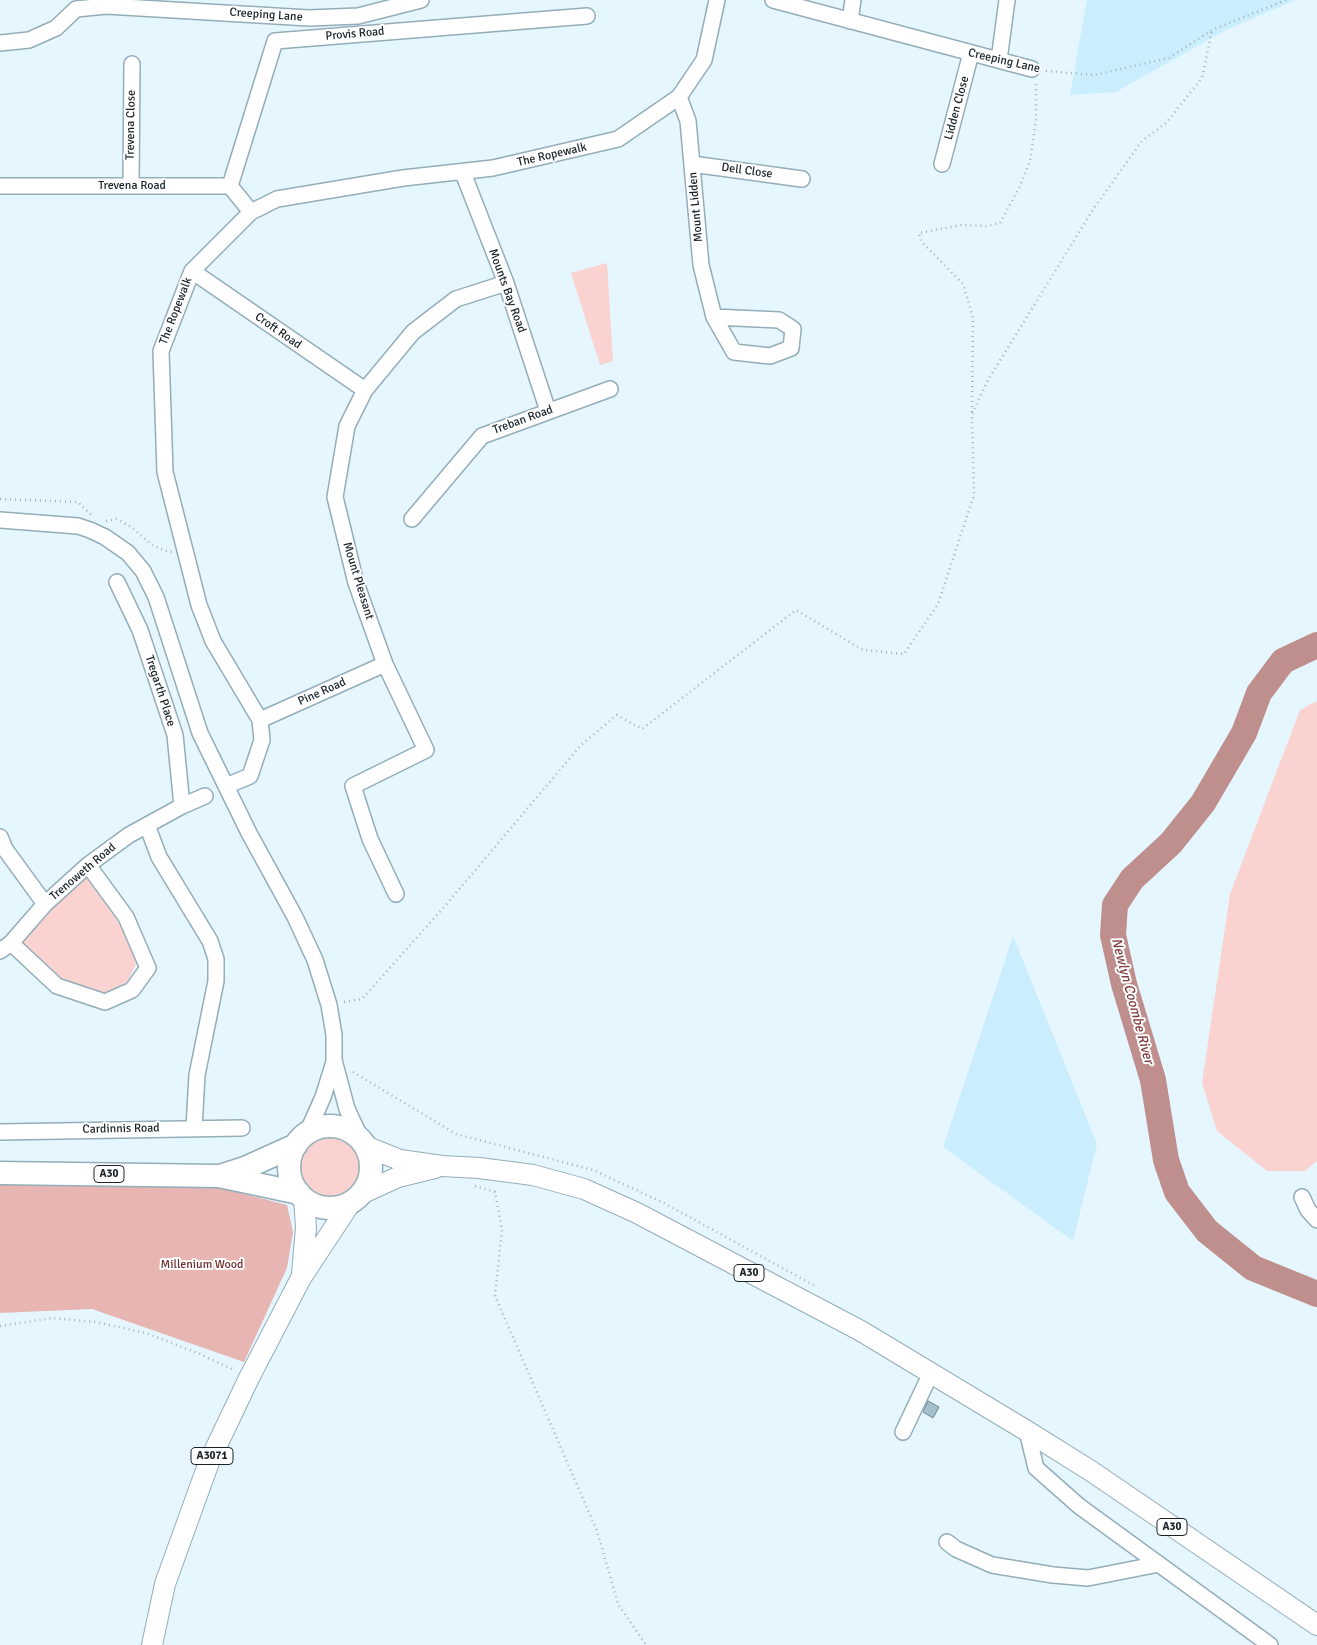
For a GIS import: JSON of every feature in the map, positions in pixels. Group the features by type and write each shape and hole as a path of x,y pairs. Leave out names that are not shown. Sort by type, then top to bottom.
{"highway":[{"path":"332,1126 346,1128 363,1142 370,1158 371,1171 368,1183 356,1198 340,1207 328,1208 315,1205 302,1196 290,1173 290,1158 301,1139 319,1127 332,1126"},
{"name":"A30","path":"219,1176 245,1168 301,1139"},
{"name":"A30","path":"0,1172 219,1176 302,1196"}],"main road":[{"name":"A30","path":"363,1142 398,1159 442,1166 479,1168 533,1175 584,1189 638,1213 861,1331 1027,1430 1091,1471 1317,1625"},
{"name":"A30","path":"356,1198 398,1178 442,1166"},
{"name":"A3071","path":"301,1278 306,1227 302,1196"},
{"name":"A3071","path":"152,1645 165,1584 210,1462 249,1378 301,1278 356,1198"}],"street":[{"name":"Creeping Lane","path":"0,43 29,40 56,28 76,9 96,7 309,18 358,16 421,0"},
{"path":"679,97 704,60 717,0"},
{"name":"Creeping Lane","path":"772,0 1034,69"},
{"path":"850,21 853,0"},
{"path":"999,60 1007,0"},
{"name":"Provis Road","path":"230,186 275,41 587,16"},
{"name":"Lidden Close","path":"942,164 971,53"},
{"name":"Trevena Close","path":"131,186 132,64"},
{"name":"Mount Lidden","path":"679,97 688,121 701,265 714,316 734,352 770,356 790,348 793,329 779,320 714,316"},
{"name":"The Ropewalk","path":"226,786 250,776 262,740 260,720 213,641 199,605 165,472 161,351 192,271 251,212 277,199 403,178 463,173 567,152 618,139 679,97"},
{"name":"Dell Close","path":"692,164 802,179"},
{"name":"Mounts Bay Road","path":"463,173 506,283 548,411"},
{"name":"Trevena Road","path":"0,186 230,186"},
{"path":"230,186 251,212"},
{"name":"Croft Road","path":"192,271 365,390"},
{"name":"Mount Pleasant","path":"396,894 370,839 353,786 426,750 385,664 356,583 335,497 347,426 365,390 413,332 456,299 506,283"},
{"name":"Treban Road","path":"412,519 482,436 610,389"},
{"path":"0,520 95,526 105,537 128,553 143,571 156,596 200,734 295,917 315,960 329,1005 334,1035 334,1060 347,1109 363,1142"},
{"name":"Tregarth Place","path":"117,582 140,630 175,735 182,806"},
{"name":"Pine Road","path":"260,720 385,664"},
{"name":"Trenoweth Road","path":"6,947 45,904 88,865 147,825 182,806 206,796"},
{"path":"147,825 159,857 210,941 216,959 216,981 197,1075 194,1128"},
{"path":"0,837 4,850 45,904"},
{"path":"6,947 57,986 105,1002 132,990 148,968 126,917 88,865"},
{"path":"301,1139 324,1097 334,1060"},
{"name":"Cardinnis Road","path":"0,1132 242,1128"},
{"path":"1302,1197 1308,1210 1317,1220"},
{"path":"903,1432 931,1373"},
{"path":"1027,1430 1036,1468 1079,1506 1270,1645"},
{"path":"947,1542 956,1549 992,1565 1053,1575 1088,1578 1159,1564"}],"path":[{"name":"Creeping Lane","path":"1034,69 1094,75 1169,58 1212,30 1286,0"},
{"path":"972,414 988,380 1094,208 1142,141 1166,123 1202,78 1212,30"},
{"path":"329,1005 362,999 445,906 581,745 617,715 642,729 796,610 863,650 904,654 938,604 955,546 974,495 972,414 973,318 963,284 921,241 918,233 961,225 986,226 1000,224 1020,186 1030,161 1036,120 1034,69"},
{"path":"0,499 78,502 89,511 95,526 116,519 165,552 186,554"},
{"path":"474,1186 495,1192 499,1211 502,1230 495,1296 597,1531 618,1604 646,1645"},
{"path":"0,1326 53,1318 113,1326 146,1333 200,1354 249,1378"}],"shaded area":[{"path":"1087,0 1295,0 1224,31 1116,92 1070,95"},
{"path":"607,263 613,361 600,365 571,273"},
{"path":"1317,701 1317,1161 1305,1171 1267,1171 1217,1131 1202,1083 1230,894 1300,710"},
{"path":"86,877 93,879 128,939 136,964 128,981 106,994 51,979 19,946 24,935"},
{"path":"1013,936 1097,1144 1073,1241 943,1147"},
{"path":"329,1133 347,1139 355,1147 361,1165 355,1183 347,1191 329,1197 311,1191 303,1183 297,1165 303,1147 311,1139"}],"green space":[{"name":"Millenium Wood","path":"0,1183 218,1187 287,1205 293,1232 287,1268 244,1362 92,1309 0,1313"}],"building":[{"path":"928,1401 939,1407 933,1418 923,1412"}],"waterway":[{"name":"Newlyn Coombe River","path":"1317,645 1283,661 1259,693 1244,733 1203,803 1171,843 1132,879 1115,905 1113,935 1124,984 1153,1080 1166,1160 1177,1192 1207,1231 1253,1268 1317,1294"}]}
